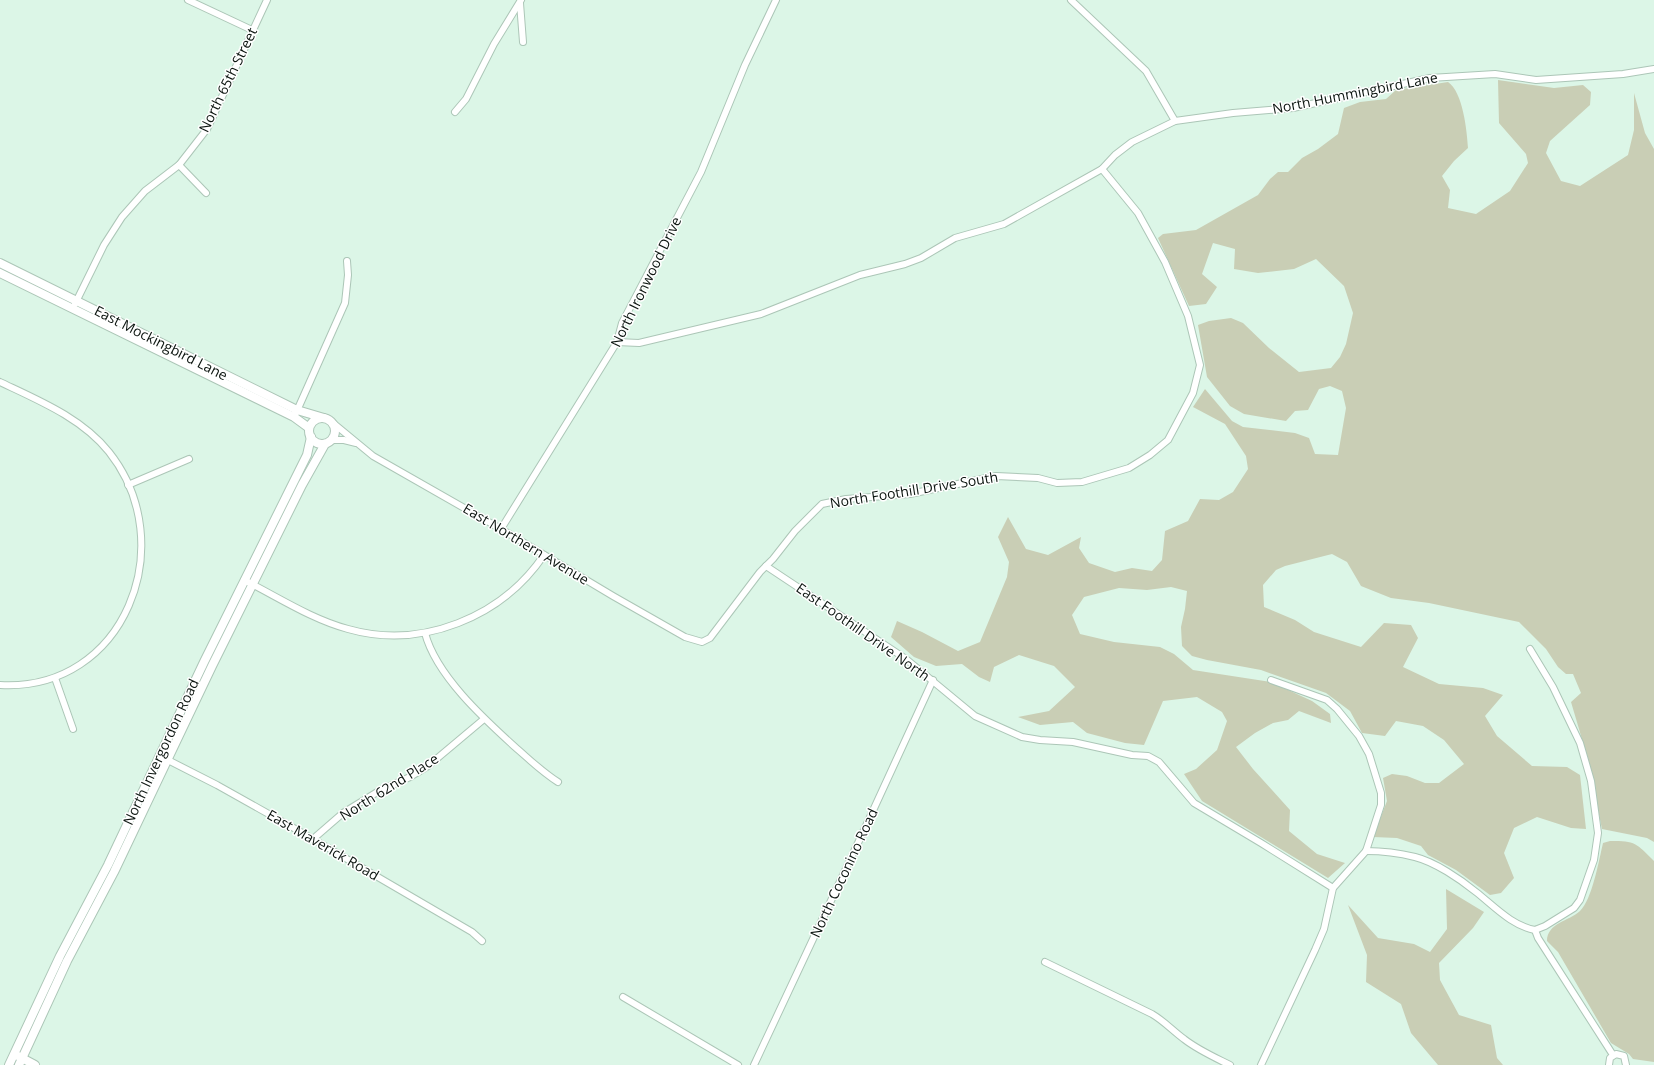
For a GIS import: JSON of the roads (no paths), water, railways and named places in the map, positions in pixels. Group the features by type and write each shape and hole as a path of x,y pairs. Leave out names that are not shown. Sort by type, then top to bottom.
{"street":[{"path":"188,0 252,30"},
{"name":"North 65th Street","path":"73,309 104,245 122,217 145,191 179,164 207,128 267,0"},
{"name":"North Ironwood Drive","path":"501,529 617,342 622,323 701,172 745,65 776,0"},
{"path":"1071,0 1146,71 1175,121"},
{"path":"521,1 523,42"},
{"path":"455,112 466,99 494,44 521,1"},
{"name":"North Hummingbird Lane","path":"1102,169 1115,155 1132,142 1175,121 1233,113 1293,108 1430,78 1495,74 1536,80 1623,74 1654,69"},
{"path":"179,164 206,193"},
{"path":"617,342 639,343 761,314 860,275 905,264 921,258 955,238 1004,224 1102,169"},
{"name":"North Foothill Drive South","path":"697,641 702,642 710,638 795,531 822,504 846,499 910,494 996,476 1038,478 1057,483 1082,482 1130,468 1150,455 1168,440 1193,393 1200,365 1188,316 1165,262 1138,213 1102,169"},
{"path":"296,414 345,303 348,274 347,261"},
{"name":"East Mockingbird Lane","path":"0,263 77,300 296,414 310,428"},
{"name":"East Mockingbird Lane","path":"0,273 296,414 324,418"},
{"path":"0,382 69,417 86,428 109,452 128,485 140,523 142,543 137,584 131,603 122,620 101,648 79,666 55,678 32,683 0,685"},
{"path":"310,428 313,422 317,419 324,418 333,423 336,431 332,440 325,444 317,443 311,437"},
{"name":"East Northern Avenue","path":"333,423 346,432 372,456 501,529 685,637 697,641"},
{"name":"North Invergordon Road","path":"20,1062 67,960 114,872 163,758 244,580 307,455 311,437 310,428"},
{"name":"East Northern Avenue","path":"332,440 344,440 358,444"},
{"name":"North Invergordon Road","path":"9,1065 60,956 302,485 325,444"},
{"path":"128,485 189,459"},
{"path":"244,580 321,620 349,630 399,635 425,633 463,622 485,612 521,584 535,569 544,555"},
{"name":"East Foothill Drive North","path":"766,566 906,659 975,716 1022,737 1040,740 1073,742 1132,755 1148,756 1159,762 1194,804 1261,843 1333,888"},
{"path":"425,633 432,652 438,662 457,688 484,719 544,773 558,782"},
{"path":"1366,851 1398,853 1423,860 1464,883 1512,921 1535,930 1545,926 1574,908 1580,900 1594,860 1598,833 1591,781 1580,743 1553,687 1530,649"},
{"path":"55,678 73,729"},
{"name":"North Coconino Road","path":"754,1065 933,680"},
{"path":"1260,1065 1315,950 1325,923 1333,888 1366,851 1382,799 1369,754 1359,736 1347,720 1327,700 1271,680"},
{"name":"North 62nd Place","path":"313,839 343,813 378,791 410,777 428,766 484,719"},
{"name":"East Maverick Road","path":"163,758 217,785 313,839 472,932 482,941"},
{"path":"1535,930 1538,938 1613,1056"},
{"path":"1045,962 1152,1014 1165,1022 1183,1039 1198,1049 1230,1065"},
{"path":"623,997 738,1065"},
{"path":"14,1054 20,1062 35,1065"},
{"path":"1609,1065 1609,1061 1616,1054 1624,1056 1626,1065"}]}
